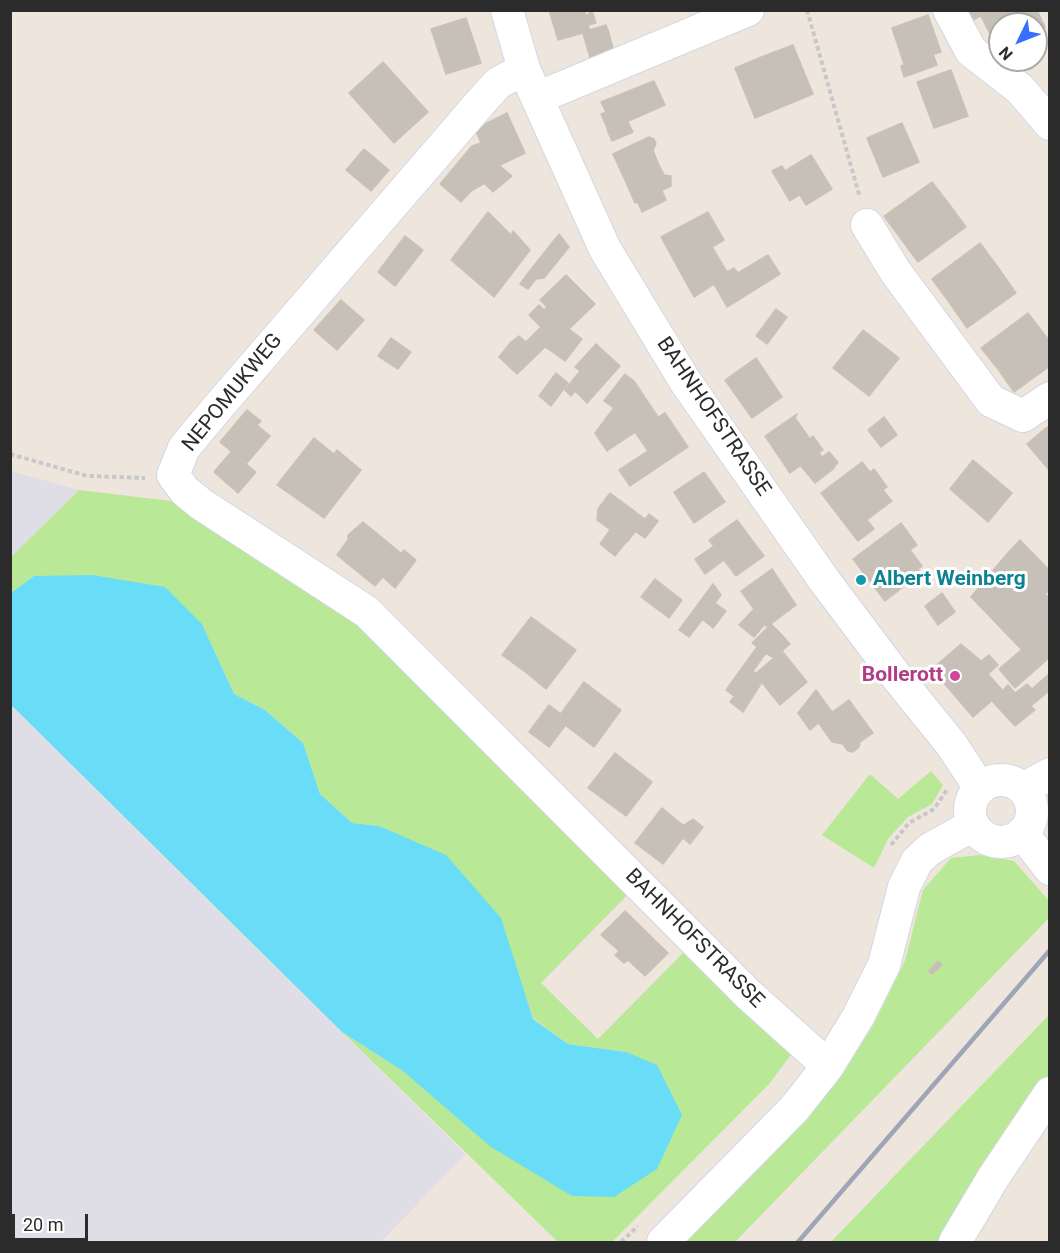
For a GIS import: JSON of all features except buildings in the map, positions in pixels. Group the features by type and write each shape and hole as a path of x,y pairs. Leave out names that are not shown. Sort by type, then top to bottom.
{"street":[{"name":"BAHNHOFSTRASSE","path":"507,10 524,69 605,249 685,381 824,580 896,676 951,744 980,788"},
{"path":"537,98 748,10"},
{"path":"949,10 971,51 1020,89 1050,124"},
{"name":"NEPOMUKWEG","path":"524,69 498,83 213,412 184,448 173,476 184,491 201,504 367,612 563,808"},
{"path":"867,225 895,271 991,401 1023,416 1050,398"},
{"path":"1023,789 1050,774"},
{"path":"1002,780 1023,789 1030,800 1032,812 1029,824 1022,833 1010,840 995,841 982,836 973,825 970,812 972,799 980,788 990,782 1002,780"},
{"name":"BAHNHOFSTRASSE","path":"563,808 748,994 828,1066"},
{"path":"663,1242 794,1109 828,1066 858,1017 884,965 904,887 917,861 930,849 973,825"},
{"path":"1022,833 1050,869"},
{"path":"955,1242 993,1178 1050,1093"}],"path":[{"path":"807,10 867,225"},
{"path":"10,454 87,476 147,478 173,476"}],"shaded area":[{"path":"10,471 79,490 11,557"},
{"path":"10,705 465,1154 381,1242 11,1242"}],"green space":[{"path":"79,490 179,502 398,627 637,885 541,983 598,1039 687,949 795,1049 770,1083 612,1242 558,1242 342,1032 403,1071 626,1052 568,1044 533,1018 517,971 379,826 352,823 320,794 303,743 265,710 234,694 202,624 34,576 11,593 11,557"},
{"path":"931,771 943,785 932,804 908,817 888,839 874,868 822,835 870,774 898,799"},
{"path":"980,855 1014,861 1049,901 1049,918 735,1242 678,1242 808,1117 836,1083 873,1026 905,961 923,890 951,858"},
{"path":"1049,1015 1049,1078 945,1242 831,1242"}],"water":[{"path":"92,575 165,587 202,624 234,694 265,710 303,743 320,794 352,823 379,826 446,855 501,918 533,1019 568,1044 626,1052 657,1065 682,1115 657,1169 614,1197 572,1196 491,1147 403,1071 342,1032 11,705 11,593 34,576"}],"railway":[{"path":"798,1242 1050,950"}],"place":[{"name":"Albert Weinberg","path":"861,580"},
{"name":"Bollerott","path":"955,676"}]}
